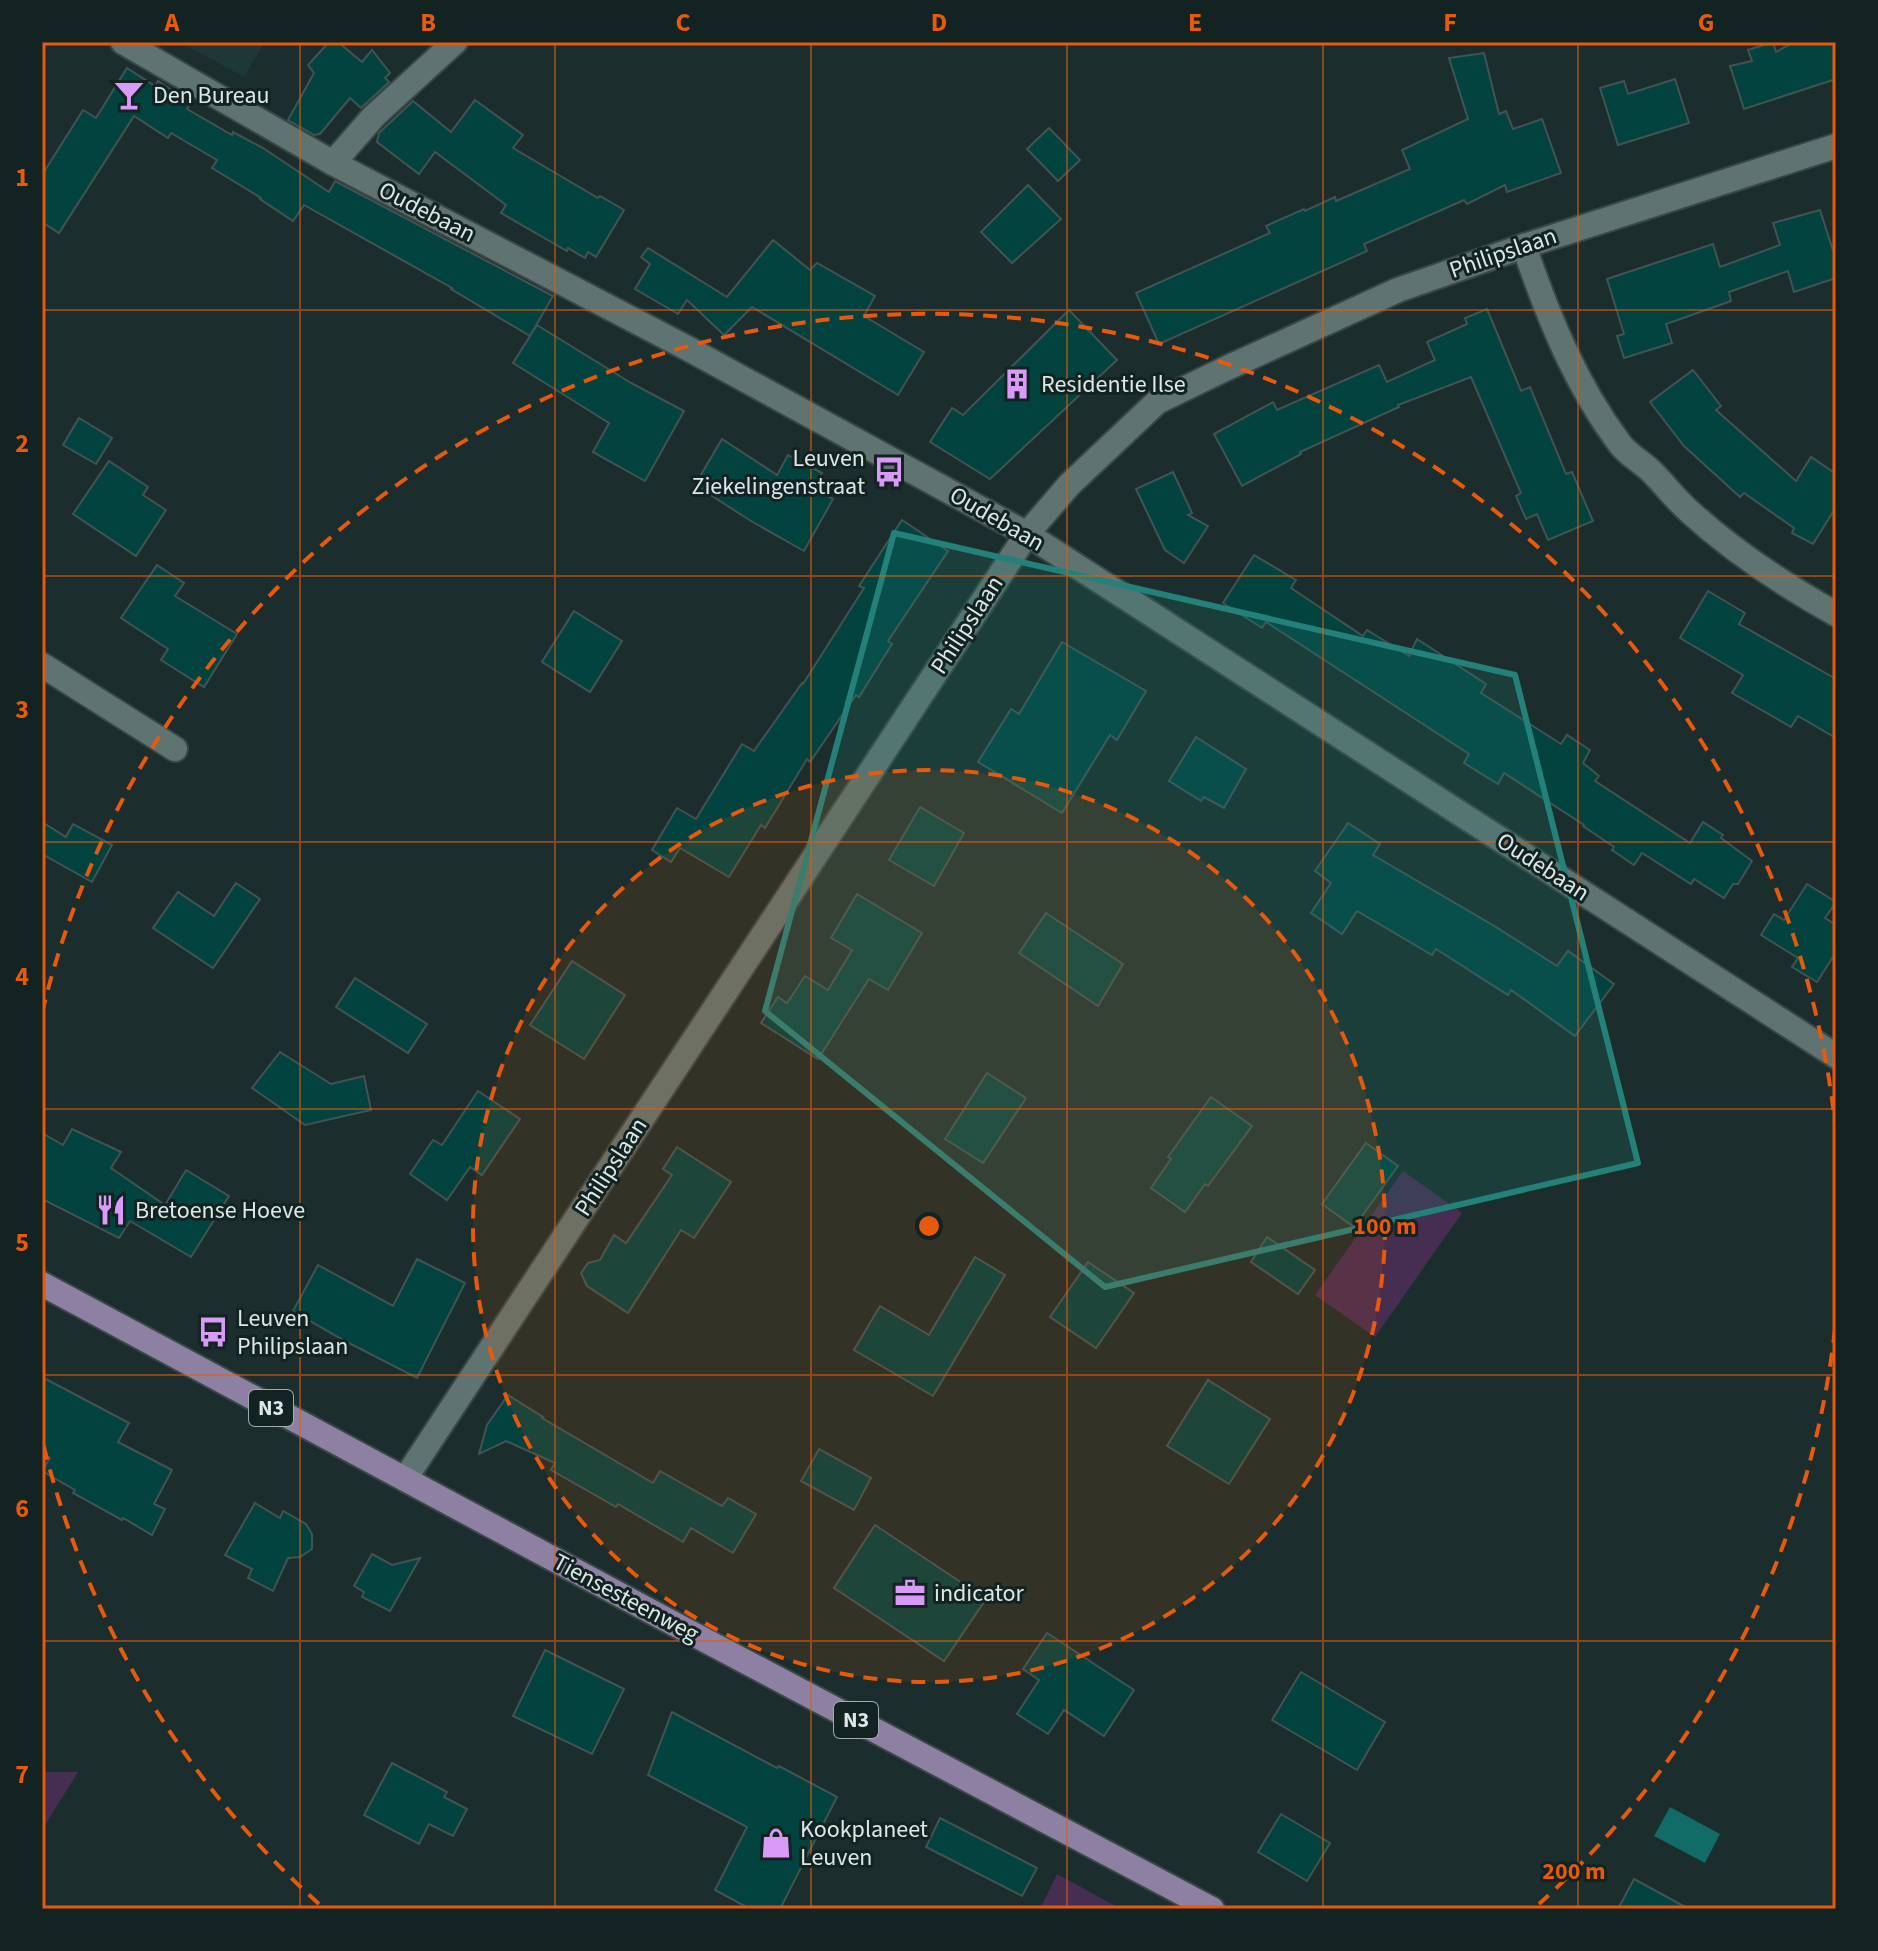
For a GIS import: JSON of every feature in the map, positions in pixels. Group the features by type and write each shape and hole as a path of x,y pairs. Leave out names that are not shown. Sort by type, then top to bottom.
{"main road":[{"name":"Tiensesteenweg","path":"42,1284 1212,1909"}],"street":[{"name":"Oudebaan","path":"123,42 333,163 687,348 1027,534 1836,1056"},
{"path":"333,163 374,116 455,42"},
{"name":"Philipslaan","path":"405,1479 1027,534 1069,485 1157,402 1398,290 1524,246 1836,146"},
{"path":"1524,246 1562,348 1594,407 1622,447 1719,537 1798,593 1836,614"},
{"path":"42,665 175,749"}],"highlighted area":[{"path":"894,533 1515,675 1638,1163 1105,1287 765,1011"}],"shaded area":[{"path":"180,42 265,42 244,77"},
{"path":"1403,1171 1462,1213 1375,1337 1315,1295"},
{"path":"42,1772 78,1772 42,1830"},
{"path":"1057,1874 1121,1909 1040,1909"}],"water":[{"path":"1670,1807 1720,1834 1705,1863 1654,1836"}],"building":[{"path":"329,42 338,42 362,62 372,50 390,73 385,78 389,82 361,108 350,98 320,134 314,135 288,120 314,73 308,65"},
{"path":"1773,42 1776,52 1794,42 1836,42 1836,79 1744,109 1730,66 1752,61 1748,50"},
{"path":"1484,53 1499,114 1506,111 1513,129 1542,119 1561,173 1507,192 1505,185 1467,204 1464,200 1364,244 1367,251 1159,344 1136,293 1270,233 1266,226 1335,197 1336,201 1410,169 1402,150 1468,119 1449,58"},
{"path":"127,68 155,86 158,81 191,102 187,109 232,135 233,132 263,148 329,192 335,181 553,296 530,336 452,288 304,205 293,221 212,168 217,160 171,133 168,138 134,116 59,233 42,222 42,175 83,110 96,118"},
{"path":"1675,79 1689,123 1618,145 1600,88 1624,81 1628,94"},
{"path":"475,100 523,135 513,148 624,210 596,257 588,252 585,258 568,248 567,251 501,213 506,205 435,152 419,174 377,142 379,133 413,101 451,132"},
{"path":"1049,128 1080,160 1058,181 1027,149"},
{"path":"1028,185 1061,219 1012,263 981,232"},
{"path":"1820,210 1836,260 1836,278 1794,292 1788,271 1729,292 1731,301 1666,324 1672,343 1624,358 1617,336 1624,334 1607,279 1713,244 1720,267 1780,245 1773,223"},
{"path":"773,240 810,270 817,263 875,296 864,316 924,352 898,395 752,307 724,335 687,300 678,314 635,289 650,264 641,257 648,248 727,297"},
{"path":"1487,309 1521,391 1530,387 1566,474 1572,472 1593,521 1548,540 1537,514 1526,519 1516,496 1521,493 1471,377 1398,405 1300,452 1242,486 1214,434 1273,402 1277,410 1379,365 1387,382 1435,360 1427,342 1467,324 1465,318"},
{"path":"1069,310 1117,360 990,479 930,442 952,408 963,415"},
{"path":"537,325 631,383 684,411 645,481 593,452 609,423 513,363"},
{"path":"1693,370 1721,406 1716,410 1796,481 1811,457 1836,474 1836,507 1813,544 1792,533 1794,528 1744,493 1740,497 1684,446 1650,402"},
{"path":"79,418 112,438 96,464 63,445"},
{"path":"722,439 777,475 788,455 822,473 813,488 833,499 804,551 695,485"},
{"path":"109,461 148,487 143,495 166,510 136,556 73,514"},
{"path":"1173,472 1192,513 1188,515 1208,526 1184,563 1165,550 1136,489"},
{"path":"902,520 948,551 888,641 892,644 859,697 856,695 810,762 807,759 765,828 761,825 729,877 680,848 671,862 652,850 677,808 696,819 742,744 754,751 803,684 864,588 859,586"},
{"path":"1254,555 1296,580 1291,588 1363,636 1367,630 1409,656 1417,639 1486,684 1481,693 1561,744 1567,735 1590,750 1583,763 1599,776 1595,781 1690,843 1703,822 1723,835 1721,838 1752,861 1738,884 1733,884 1724,898 1694,879 1691,884 1642,853 1634,865 1584,825 1504,773 1498,784 1464,763 1469,754 1266,622 1262,628 1223,603"},
{"path":"157,565 184,583 175,596 237,634 204,687 161,660 168,649 121,618"},
{"path":"1708,591 1745,613 1739,624 1836,679 1836,738 1798,716 1791,727 1732,693 1743,675 1680,638"},
{"path":"574,611 622,641 590,692 542,662"},
{"path":"1062,642 1146,691 1117,740 1110,735 1062,813 978,762 1011,709 1019,714"},
{"path":"1196,737 1246,769 1224,808 1204,797 1201,801 1169,781"},
{"path":"920,807 964,833 934,886 889,860"},
{"path":"42,822 66,837 73,824 112,845 92,882 42,854"},
{"path":"1348,823 1380,844 1373,855 1557,966 1568,951 1614,984 1575,1036 1511,990 1508,995 1436,949 1432,955 1357,911 1342,934 1311,913 1331,883 1315,871"},
{"path":"236,883 260,899 213,968 153,928 178,892 214,916"},
{"path":"1807,884 1836,902 1825,918 1836,925 1836,952 1817,982 1792,967 1798,958 1761,935 1774,914 1784,920"},
{"path":"857,894 922,933 888,990 869,979 818,1059 761,1023 778,997 787,1003 805,976 828,990 852,950 831,938"},
{"path":"1046,913 1123,964 1098,1006 1019,953"},
{"path":"572,961 625,995 584,1059 530,1025"},
{"path":"355,978 427,1024 408,1053 336,1007"},
{"path":"280,1052 331,1084 364,1076 371,1110 305,1125 252,1088"},
{"path":"987,1073 1026,1098 983,1163 945,1139"},
{"path":"478,1091 520,1119 482,1175 470,1167 447,1200 410,1174 433,1140 442,1145"},
{"path":"1211,1097 1252,1126 1185,1212 1151,1188 1171,1159 1168,1157"},
{"path":"72,1129 121,1152 111,1168 165,1205 186,1170 229,1196 191,1257 130,1221 119,1238 42,1199 42,1133 63,1145"},
{"path":"1366,1143 1398,1166 1354,1227 1322,1204"},
{"path":"677,1147 731,1182 694,1238 681,1230 628,1313 587,1286 581,1273 588,1263 600,1260 614,1235 626,1243 672,1175 663,1169"},
{"path":"1267,1237 1315,1270 1298,1294 1251,1262"},
{"path":"975,1257 1005,1275 933,1396 854,1350 880,1306 929,1335"},
{"path":"417,1259 465,1283 417,1378 293,1311 318,1265 393,1306"},
{"path":"1088,1262 1134,1293 1096,1348 1050,1317"},
{"path":"42,1377 129,1423 118,1442 172,1470 154,1504 165,1509 152,1535 73,1493 75,1490 42,1471 50,1458 42,1454"},
{"path":"1208,1380 1270,1419 1229,1484 1167,1446"},
{"path":"508,1395 653,1483 660,1471 722,1506 728,1498 756,1514 733,1553 691,1528 683,1542 551,1470 555,1463 506,1441 479,1454 487,1425"},
{"path":"819,1449 871,1478 854,1510 801,1481"},
{"path":"255,1503 280,1518 283,1511 306,1524 312,1534 312,1549 300,1557 288,1558 273,1591 248,1578 252,1569 225,1555"},
{"name":"indicator","path":"875,1525 986,1599 944,1661 834,1588"},
{"path":"372,1554 392,1565 420,1558 390,1611 362,1597 364,1592 354,1586"},
{"path":"1047,1633 1134,1690 1104,1736 1064,1710 1048,1734 1017,1714 1039,1680 1023,1669"},
{"path":"545,1650 624,1689 592,1754 513,1716"},
{"path":"1301,1672 1385,1722 1357,1770 1272,1720"},
{"path":"672,1712 837,1797 780,1909 750,1909 715,1890 747,1827 648,1775"},
{"path":"392,1763 447,1792 444,1797 467,1809 453,1836 429,1824 419,1844 364,1815"},
{"path":"1281,1814 1330,1843 1307,1881 1258,1852"},
{"path":"940,1818 1037,1868 1022,1896 926,1847"},
{"path":"1634,1879 1689,1909 1618,1909"}],"place":[{"name":"Den Bureau","path":"129,95"},
{"name":"Residentie Ilse","path":"1017,384"},
{"name":"Leuven Ziekelingenstraat","path":"889,472"},
{"name":"Bretoense Hoeve","path":"111,1210"},
{"name":"Leuven Philipslaan","path":"213,1332"},
{"name":"indicator","path":"910,1593"},
{"name":"Kookplaneet Leuven","path":"776,1843"}]}
